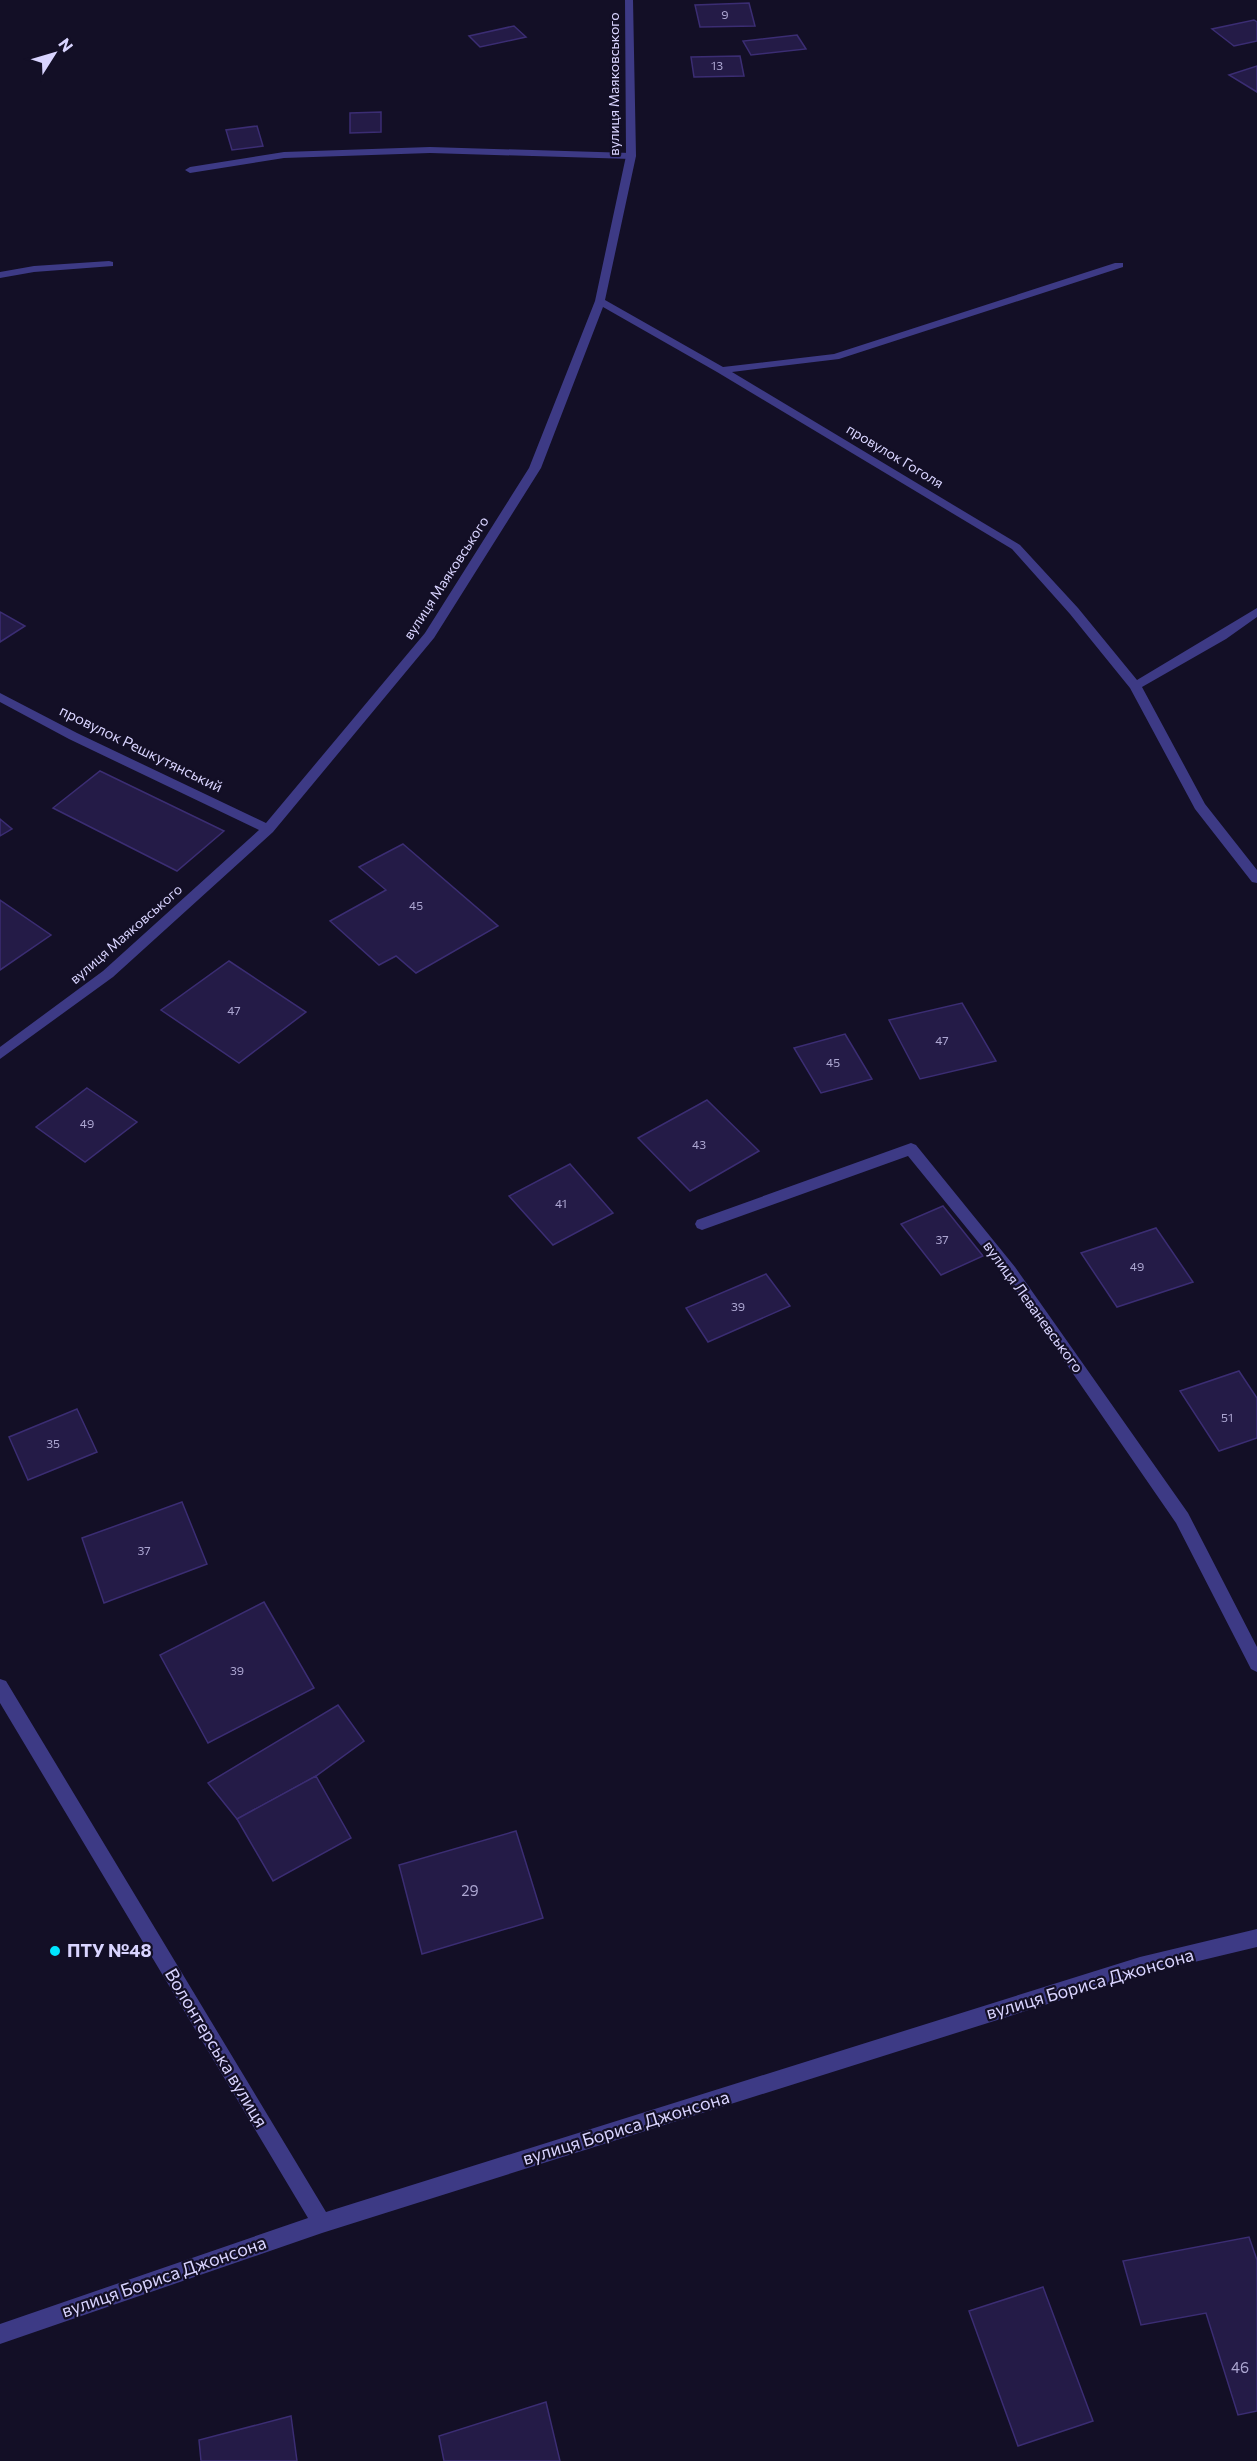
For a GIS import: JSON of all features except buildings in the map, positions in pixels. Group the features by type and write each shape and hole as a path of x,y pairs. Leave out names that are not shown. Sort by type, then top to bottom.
{"street":[{"name":"вулиця Маяковського","path":"0,1054 108,974 268,829 436,625 535,468 600,301 631,156 629,0"},
{"path":"190,170 295,154 430,150 631,156"},
{"path":"0,275 34,269 109,264"},
{"path":"721,370 835,357 1119,265"},
{"name":"провулок Гоголя","path":"600,301 721,370 1016,547 1074,611 1135,686 1200,806 1257,879"},
{"path":"1135,686 1222,636 1257,612"},
{"name":"провулок Решкутянський","path":"0,697 74,736 268,829"},
{"name":"вулиця Леваневського","path":"702,1224 911,1149 1010,1272 1182,1518 1257,1664"},
{"name":"Волонтерська вулиця","path":"0,1687 322,2223"},
{"name":"вулиця Бориса Джонсона","path":"0,2334 322,2223 1140,1965 1257,1938"}],"place":[{"name":"ПТУ №48","path":"55,1951"}]}
